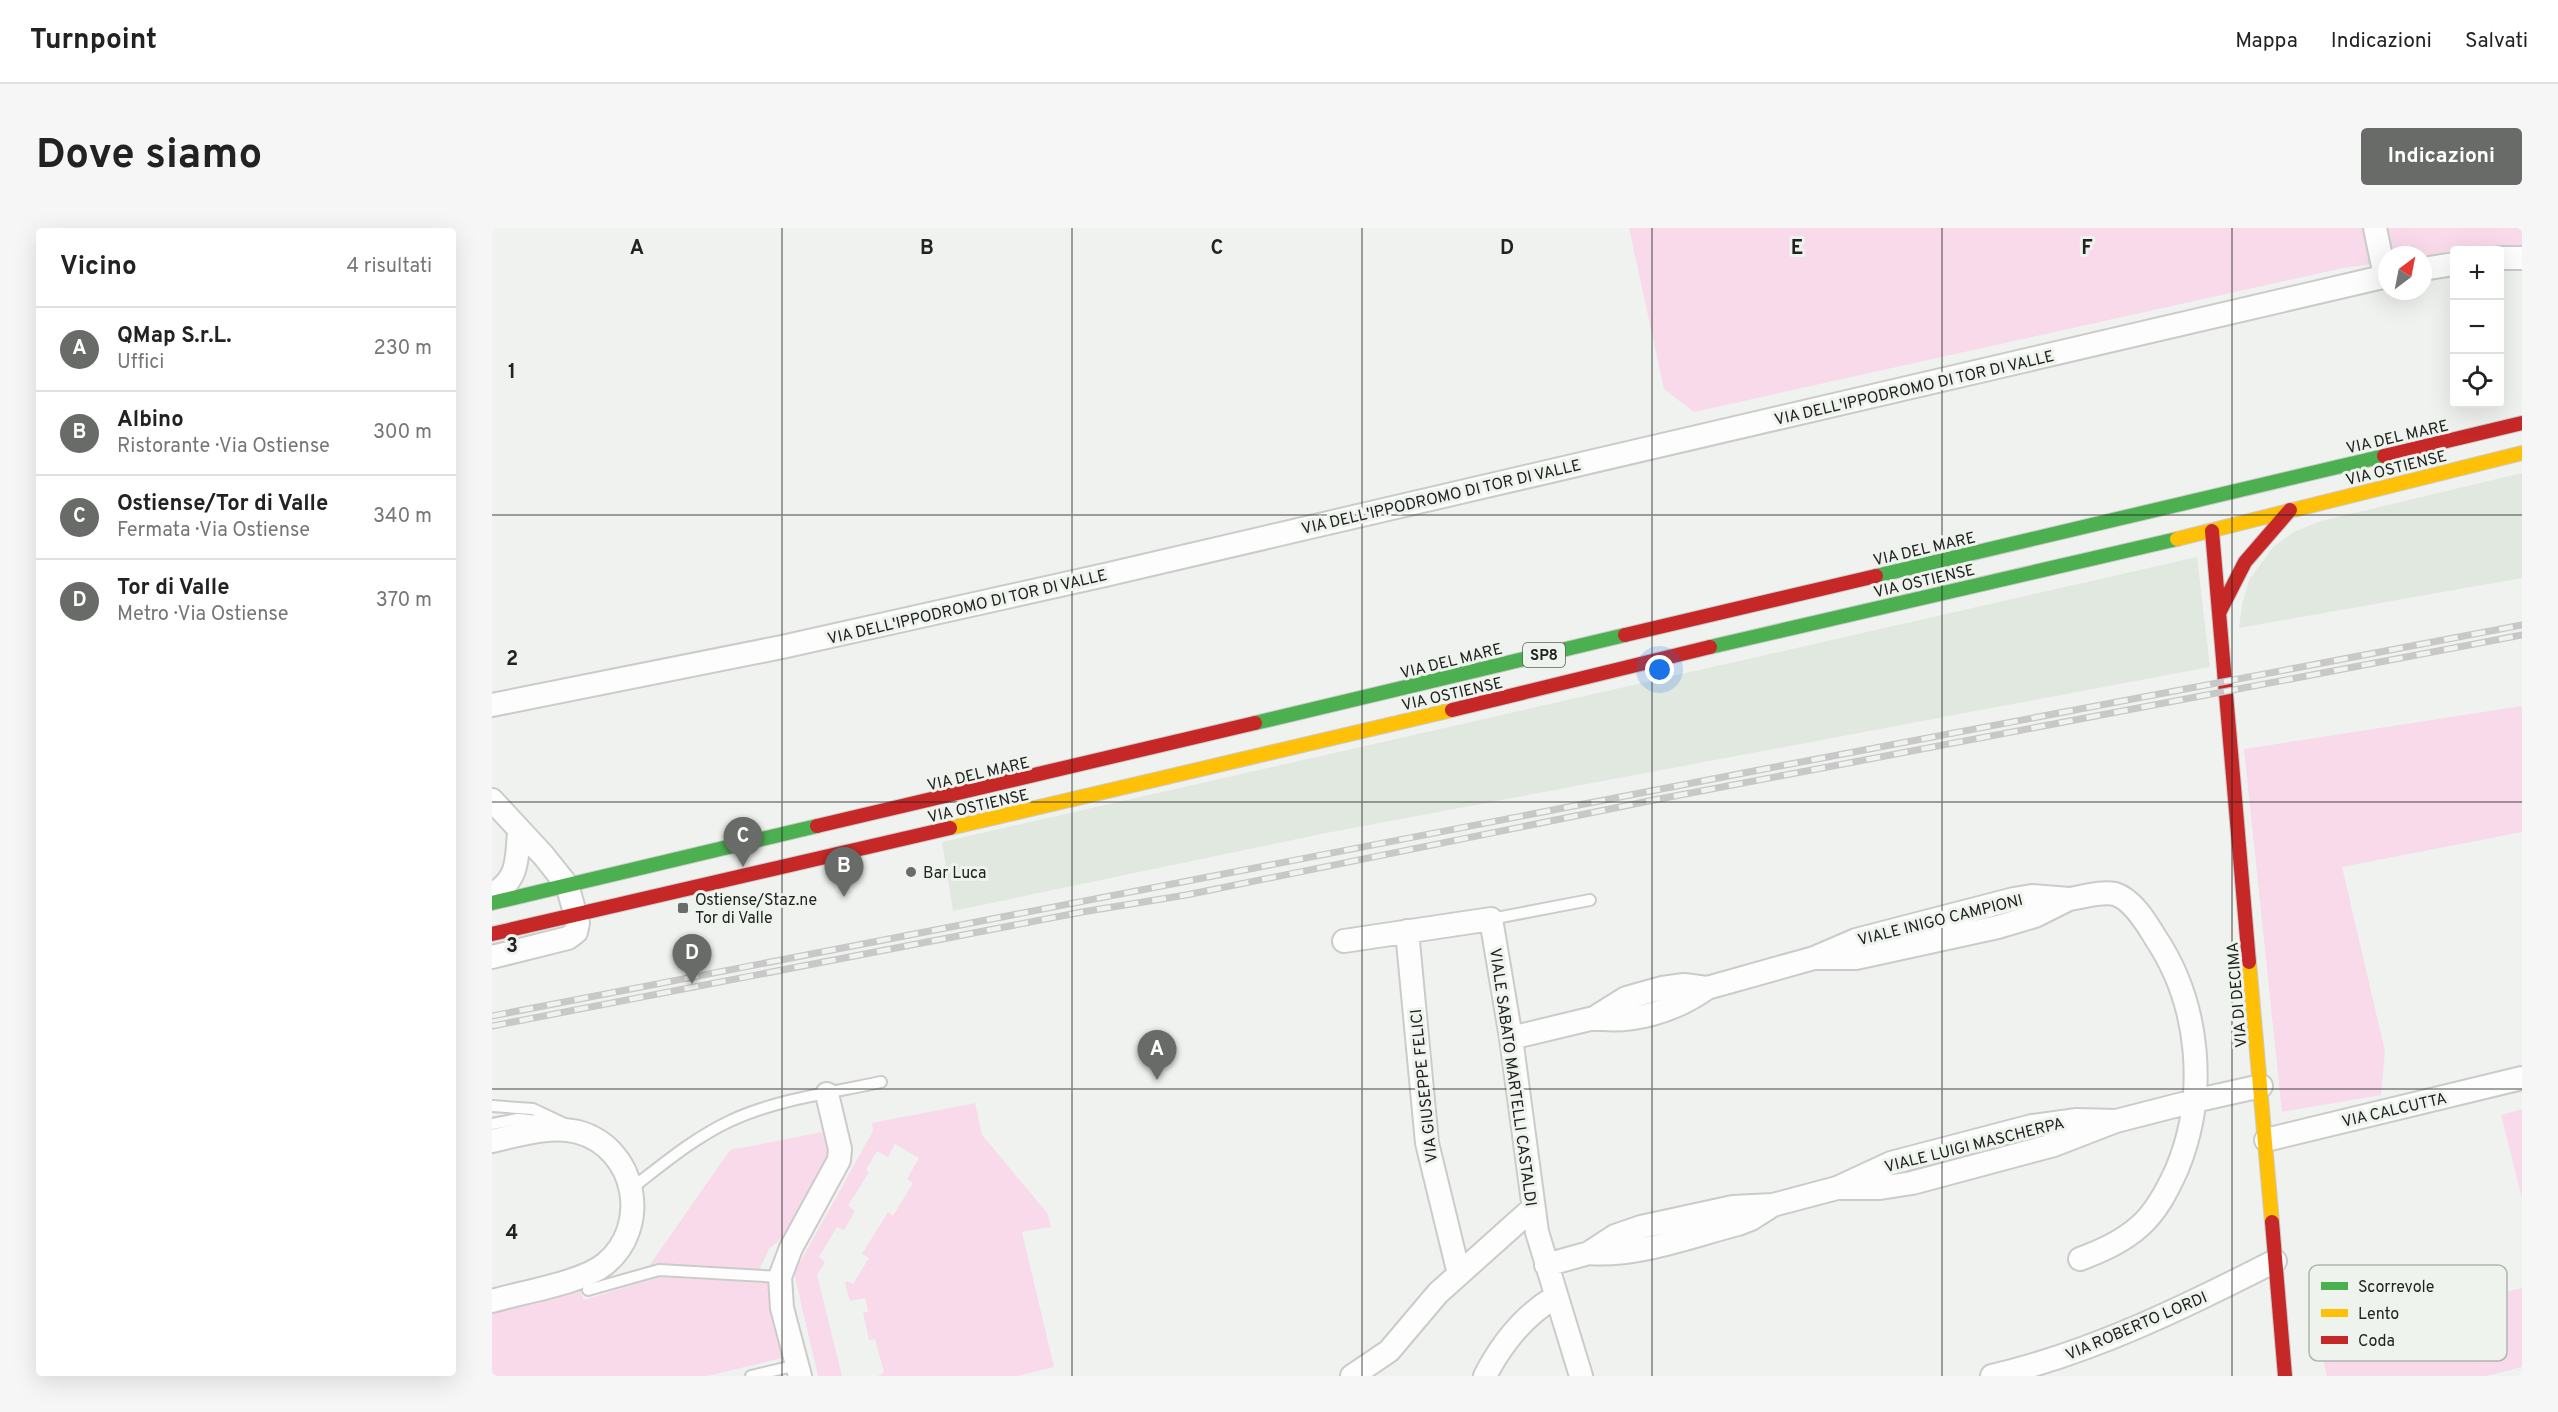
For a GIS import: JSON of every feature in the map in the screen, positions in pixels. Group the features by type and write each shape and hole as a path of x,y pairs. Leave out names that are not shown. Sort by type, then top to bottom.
{"main road":[{"name":"VIA DEL MARE","path":"492,903 987,788 2522,423"},
{"name":"VIA OSTIENSE","path":"492,934 2212,531 2522,453"},
{"path":"2220,612 2245,562 2290,510"},
{"name":"VIA DI DECIMA","path":"2212,531 2286,1376"}],"street":[{"path":"2375,228 2379,246"},
{"path":"2504,258 2522,258"},
{"path":"2432,268 2450,265"},
{"name":"VIA DELL'IPPODROMO DI TOR DI VALLE","path":"492,705 782,647 1082,580 2378,278"},
{"path":"492,800 543,855 567,885 578,927 568,938 492,957"},
{"path":"492,894 502,888 514,875 519,831"},
{"name":"VIALE INIGO CAMPIONI","path":"1511,1038 1594,1017 1616,1020 1636,1017 1680,1004 1707,988 1815,958 1856,958 2004,926 2035,916 2069,899 2108,893 2118,895 2134,909 2162,948 2177,978 2188,1013 2194,1059 2194,1101"},
{"path":"1344,941 1491,919"},
{"name":"VIALE SABATO MARTELLI CASTALDI","path":"1491,919 1511,1038 1533,1208 1546,1265 1579,1375"},
{"name":"VIA GIUSEPPE FELICI","path":"1407,931 1427,1143 1459,1274"},
{"name":"VIA CALCUTTA","path":"2266,1140 2522,1078"},
{"name":"VIALE LUIGI MASCHERPA","path":"1546,1265 1589,1253 1620,1254 1642,1250 1738,1224 1751,1219 1773,1205 1837,1188 1891,1163 2032,1126 2077,1120 2116,1121 2261,1086"},
{"path":"799,1370 782,1308 780,1277 792,1248 840,1160 840,1149 827,1094"},
{"path":"2080,1259 2109,1247 2130,1234 2140,1226 2159,1203 2181,1156 2189,1130 2194,1101"},
{"path":"492,1141 546,1130 578,1132 600,1143 612,1152 624,1168 632,1188 632,1214 629,1230 619,1249 604,1265 582,1275 492,1301"},
{"path":"1352,1376 1389,1351 1433,1299 1533,1208"},
{"name":"VIA ROBERTO LORDI","path":"1992,1376 2030,1366 2120,1334 2176,1310 2276,1261"},
{"path":"1485,1376 1517,1327 1540,1306 1555,1297"}],"lane":[{"path":"1491,919 1590,900"},
{"path":"632,1188 679,1151 731,1121 775,1106 881,1082"},
{"path":"492,1106 533,1109 549,1115 578,1132"},
{"path":"492,1124 532,1119 578,1132"},
{"path":"588,1290 659,1270 780,1277"},
{"path":"751,1376 799,1370"}],"shaded area":[{"path":"1629,228 2522,228 2522,246 2450,246 2450,251 2432,255 2432,246 2378,246 2378,263 2343,268 1694,412 1664,389"},
{"path":"2522,473 2522,578 2239,628 2249,580 2273,547 2294,532 2321,521"},
{"path":"2197,557 2210,667 1321,834 953,911 942,842"},
{"path":"2522,706 2522,832 2342,867 2385,1051 2381,1095 2282,1112 2244,749"},
{"path":"975,1103 982,1135 1048,1214 1051,1227 1022,1232 1054,1367 1017,1376 878,1376 884,1372 875,1339 869,1340 863,1313 868,1311 865,1298 850,1301 845,1283 847,1281 853,1284 869,1258 862,1254 888,1212 893,1216 913,1183 907,1179 919,1158 895,1144 888,1157 877,1151 866,1170 869,1172 848,1206 855,1211 844,1230 837,1227 819,1257 825,1262 817,1275 842,1376 818,1376 794,1273 873,1131 872,1123"},
{"path":"2522,1109 2522,1199 2501,1115"},
{"path":"828,1131 834,1148 791,1230 769,1249 759,1270 671,1264 649,1266 730,1150"},
{"path":"659,1277 771,1283 787,1357 707,1376 492,1376 492,1311 578,1284 584,1300"},
{"path":"2522,1288 2522,1367 2486,1376 2327,1376 2323,1361 2507,1361 2507,1292"}],"railway":[{"path":"492,1016 1754,771 2522,625"},
{"path":"492,1026 1082,912 1186,895 1659,799 2522,635"}],"traffic: fast":[{"path":"1876,576 2384,456"},
{"path":"1710,647 2177,539"},
{"path":"1255,723 1625,635"},
{"path":"492,903 817,826"}],"traffic: slow":[{"path":"2177,539 2522,453"},
{"path":"950,828 1452,710"},
{"path":"2249,962 2272,1222"}],"traffic: jam":[{"path":"2384,456 2522,423"},
{"path":"2220,611 2245,562 2290,510"},
{"path":"2212,531 2249,962"},
{"path":"1625,635 1876,576"},
{"path":"1452,710 1710,647"},
{"path":"817,826 1255,723"},
{"path":"492,934 950,828"},
{"path":"2272,1222 2285,1376"}],"place":[{"name":"Ostiense/Tor di Valle","path":"743,867"},
{"name":"Bar Luca","path":"911,872"},
{"name":"Albino","path":"844,897"},
{"name":"Ostiense/Staz.ne Tor di Valle","path":"683,908"},
{"name":"Tor di Valle","path":"692,984"},
{"name":"QMap S.r.L.","path":"1157,1080"}]}
